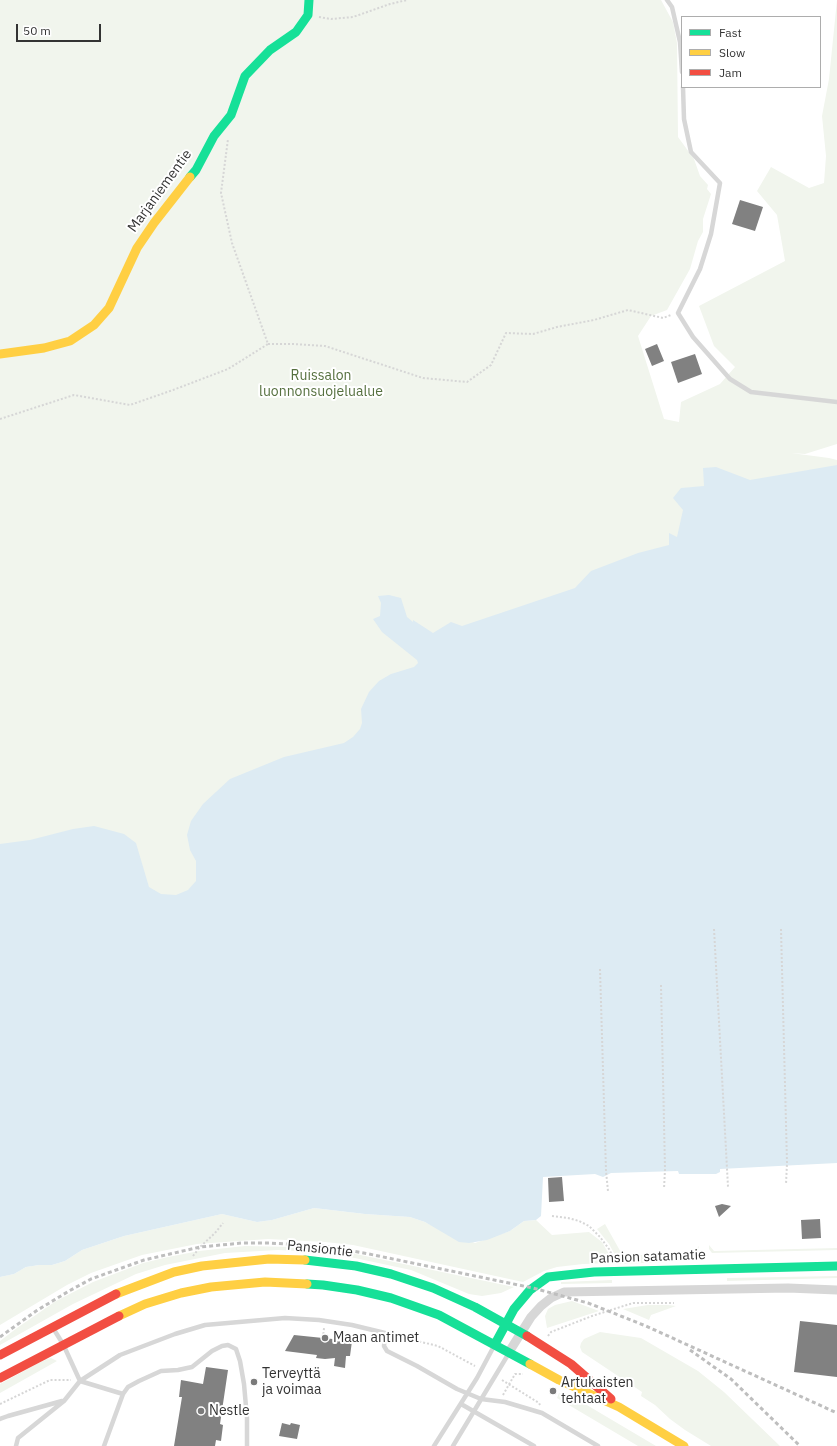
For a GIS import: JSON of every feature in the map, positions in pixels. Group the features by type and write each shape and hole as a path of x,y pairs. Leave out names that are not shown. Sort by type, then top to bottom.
{"street":[{"path":"308,15 309,0"},
{"name":"Marjaniementie","path":"0,354 44,348 70,341 94,325 109,308 137,248 154,223 196,170 214,136 231,115 245,76 270,50 296,32 308,15"},
{"name":"Pansiontie","path":"0,1356 124,1290 168,1274 191,1268 231,1262 275,1259 306,1260 356,1266 391,1274 433,1288 475,1306 521,1332 571,1364 619,1407"},
{"name":"Pansion satamatie","path":"494,1344 514,1309 536,1285 548,1277 574,1273 616,1271 837,1266"},
{"name":"Pansiontie","path":"0,1378 62,1344 132,1310 145,1304 181,1293 211,1287 265,1282 323,1285 357,1290 391,1298 439,1315 559,1380 619,1407 684,1446"},
{"path":"509,1352 521,1332 541,1306 551,1298 564,1292 788,1288 837,1290"}],"lane":[{"path":"667,0 672,7 680,42 681,57"},
{"path":"683,88 684,119 691,152 720,183 711,234 700,270 678,313 693,337 730,379 751,392 837,402"},
{"path":"16,1446 18,1438 64,1401 80,1381 120,1356 175,1334 205,1325 251,1320 292,1318 325,1320 385,1333 384,1346 387,1351 457,1389 481,1399 505,1402 542,1413 598,1446"},
{"path":"53,1328 80,1381 123,1394"},
{"path":"434,1446 468,1393 494,1344"},
{"path":"104,1446 123,1394 128,1387 161,1371 192,1367 212,1351 228,1345 236,1349 240,1361 247,1418 247,1446"},
{"path":"454,1446 509,1352"},
{"path":"0,1419 64,1401"},
{"path":"461,1404 534,1446"}],"path":[{"path":"308,15 330,18 353,17 390,4 407,0"},
{"path":"228,138 221,193 232,243 268,344"},
{"path":"0,419 74,395 130,405 228,369 268,344 325,346 423,378 467,382 491,365 506,333 533,334 557,327 594,320 628,310 663,318 678,313"},
{"path":"781,929 787,1163 786,1184"},
{"path":"714,930 728,1187"},
{"path":"600,969 606,1171 608,1191"},
{"path":"661,985 665,1161 664,1189"},
{"path":"552,1216 568,1218 589,1226 609,1248 614,1258 616,1271"},
{"path":"191,1268 192,1257 200,1247 216,1233 223,1223"},
{"path":"551,1332 592,1316 633,1303 674,1303"},
{"path":"385,1333 438,1346 482,1369"},
{"path":"509,1384 515,1374 524,1374"},
{"path":"495,1377 539,1403 542,1413"},
{"path":"0,1404 50,1380 80,1381"}],"green space":[{"name":"Ruissalon luonnonsuojelualue","path":"0,0 661,0 673,22 677,43 678,137 694,159 700,176 708,185 707,189 711,194 703,219 703,232 698,241 690,269 667,310 651,316 638,336 664,419 679,422 681,402 720,384 735,367 714,346 699,306 785,261 777,215 757,191 771,167 809,188 824,183 826,156 822,116 829,79 837,0 837,444 805,454 791,453 837,460 837,540 241,940 0,920"},
{"path":"314,1208 365,1214 410,1217 475,1243 510,1231 524,1221 536,1220 552,1235 589,1232 602,1242 610,1256 610,1263 557,1267 544,1271 523,1282 353,1245 268,1239 197,1244 142,1255 91,1273 67,1285 0,1325 0,1277 14,1274 26,1267 52,1265 65,1261 82,1250 124,1236 222,1214 257,1222 272,1220"},
{"path":"605,1224 623,1256 693,1252 699,1246 698,1250 694,1254 667,1255 667,1262 620,1264 609,1244 597,1229"},
{"path":"709,1245 714,1251 837,1248 837,1250 712,1253 709,1249"},
{"path":"245,1246 296,1247 351,1253 514,1287 501,1293 482,1296 469,1294 411,1270 350,1257 316,1252 278,1250 225,1253 165,1265 136,1274 73,1304 0,1345 0,1341 56,1301 93,1282 143,1263 168,1257 199,1251"},
{"path":"837,1276 837,1278 727,1281 727,1278"},
{"path":"612,1280 612,1283 561,1284 561,1282"},
{"path":"572,1301 599,1311 547,1328 545,1316 548,1309 555,1305"},
{"path":"648,1305 676,1306 651,1315 649,1320 623,1309"},
{"path":"600,1332 641,1338 698,1371 724,1392 780,1446 711,1446 685,1430 655,1405 641,1396 642,1392 582,1352 580,1347 584,1339"},
{"path":"51,1358 57,1361 0,1393 0,1384 46,1359"},
{"path":"559,1393 580,1401 656,1446 638,1446 557,1398"}],"shaded area":[{"path":"837,465 837,1163 720,1169 720,1172 716,1174 679,1174 678,1171 611,1173 603,1177 595,1174 543,1177 541,1216 536,1220 524,1221 510,1231 487,1240 469,1243 459,1242 425,1222 410,1217 365,1214 314,1208 272,1220 257,1222 222,1214 124,1236 82,1250 65,1261 52,1265 26,1267 14,1274 0,1277 0,844 30,840 73,829 94,826 124,834 136,843 149,887 161,894 176,895 188,890 196,881 196,861 190,850 187,835 191,821 203,804 230,779 284,757 344,743 353,737 360,729 362,723 361,709 369,692 379,681 391,674 414,667 418,663 417,660 382,632 373,619 380,616 381,603 378,596 389,595 401,598 407,617 433,633 451,622 462,626 575,588 591,571 638,553 669,545 669,533 677,537 683,510 673,498 681,488 704,486 703,468 716,467 750,480"}],"building":[{"path":"740,200 763,207 755,231 732,224"},
{"path":"657,344 664,361 652,366 645,349"},
{"path":"695,354 702,374 678,383 671,362"},
{"path":"562,1177 564,1201 549,1202 548,1178"},
{"path":"722,1204 731,1206 719,1217 715,1206"},
{"path":"820,1219 821,1238 802,1239 801,1220"},
{"path":"800,1321 837,1325 837,1377 794,1372"},
{"path":"294,1335 352,1341 350,1356 346,1356 345,1368 334,1366 335,1358 316,1358 317,1355 285,1351"},
{"name":"Nestle","path":"206,1367 228,1370 220,1424 223,1425 221,1441 216,1440 215,1446 174,1446 182,1397 179,1397 181,1380 203,1384"},
{"path":"282,1423 300,1425 297,1439 279,1436"}],"railway":[{"path":"0,1337 36,1311 91,1279 144,1260 200,1247 242,1243 324,1246 533,1288 588,1303 646,1326 837,1413"},
{"path":"690,1350 731,1379 800,1446"}],"traffic: fast":[{"path":"190,177 196,170 214,136 231,115 245,76 270,50 296,32 308,15 309,0"},
{"path":"305,1260 356,1266 391,1274 433,1288 475,1307 527,1336"},
{"path":"495,1344 514,1309 530,1290 548,1277 594,1272 837,1266"},
{"path":"307,1284 357,1290 391,1298 439,1315 530,1364"}],"traffic: slow":[{"path":"0,354 44,348 70,341 94,325 109,308 137,248 154,223 190,177"},
{"path":"116,1294 174,1272 202,1266 269,1259 305,1260"},
{"path":"119,1316 145,1304 181,1293 211,1287 265,1282 307,1284"},
{"path":"530,1364 559,1380 619,1407 684,1446"}],"traffic: jam":[{"path":"0,1355 116,1294"},
{"path":"0,1378 119,1316"},
{"path":"527,1336 571,1364 611,1399"}],"place":[{"name":"Maan antimet","path":"325,1338"},
{"name":"Terveyttä ja voimaa","path":"254,1382"},
{"name":"Artukaisten tehtaat","path":"553,1391"},
{"name":"Nestle","path":"201,1411"}]}
